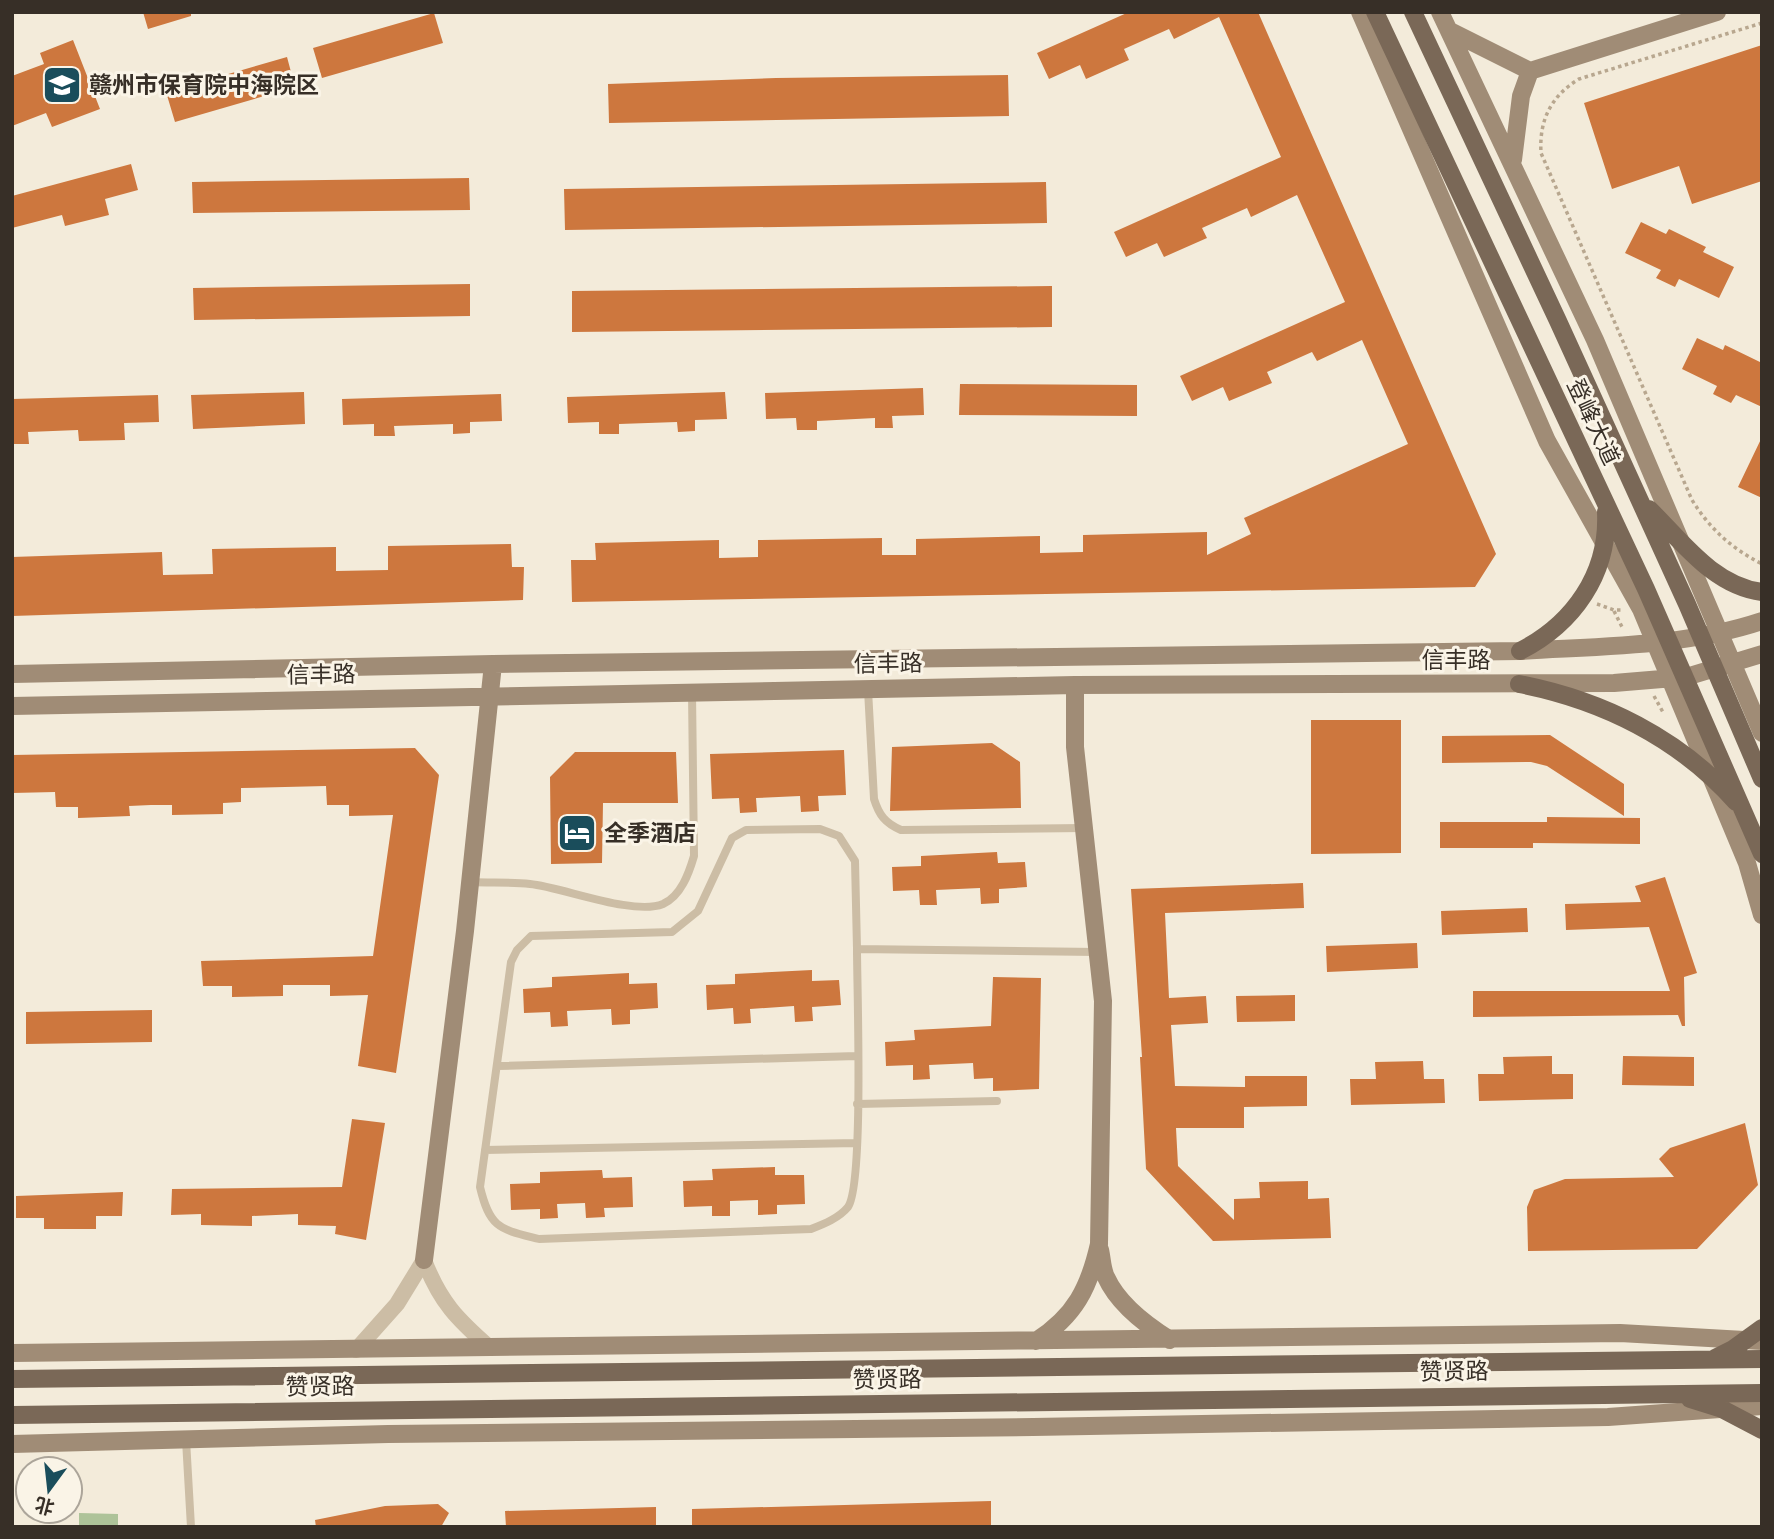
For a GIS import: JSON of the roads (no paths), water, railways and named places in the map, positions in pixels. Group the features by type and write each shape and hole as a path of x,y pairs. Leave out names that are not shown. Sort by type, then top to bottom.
{"main road":[{"name":"登峰大道","path":"1376,12 1646,589 1662,642 1746,815 1762,854"},
{"name":"登峰大道","path":"1413,12 1700,637 1722,667 1739,722 1762,779"},
{"path":"1638,499 1684,547 1709,568 1752,591 1762,593"},
{"path":"1520,651 1551,633 1577,606 1595,575 1605,542 1605,505"},
{"path":"1519,684 1572,697 1622,717 1669,744 1713,779 1746,815"},
{"path":"1713,1359 1754,1340 1762,1328"},
{"name":"赞贤路","path":"12,1379 1762,1359"},
{"name":"赞贤路","path":"12,1415 1762,1393"},
{"path":"1655,1394 1689,1399 1719,1408 1762,1430"}],"street":[{"path":"1360,12 1547,441 1662,642"},
{"path":"1440,12 1595,340 1718,633 1722,667 1762,733"},
{"path":"1450,32 1530,71 1717,12"},
{"path":"1513,163 1521,96 1530,71"},
{"name":"信丰路","path":"12,674 493,664 1520,651 1662,642 1700,637 1762,621"},
{"name":"信丰路","path":"12,706 1075,685 1614,683 1679,678 1762,654"},
{"path":"356,1350 371,1330 397,1304 424,1260 493,664"},
{"path":"1679,678 1713,779 1747,863 1762,915"},
{"path":"1075,685 1075,747 1103,1001 1099,1244 1106,1276 1118,1295 1142,1320 1170,1340"},
{"path":"1036,1341 1063,1320 1074,1307 1089,1281 1099,1244"},
{"path":"424,1260 434,1287 444,1302 457,1318 490,1348"},
{"path":"12,1353 1620,1333 1754,1340"},
{"path":"12,1444 388,1434 1608,1417 1762,1406"}],"lane":[{"path":"867,689 874,799 878,812 887,825 901,830 1084,828"},
{"path":"469,882 532,884 633,906 662,904 678,892 689,875 694,856 692,693"},
{"path":"820,829 839,836 855,861 857,1056 857,1143 853,1192 848,1206 828,1222 811,1229 539,1239 511,1232 492,1222 484,1206 480,1187 511,962 517,950 531,936 673,932 698,911 726,847 732,838 746,830 820,829"},
{"path":"856,949 1097,952"},
{"path":"496,1066 857,1056"},
{"path":"857,1104 997,1101"},
{"path":"485,1150 857,1143"},
{"path":"186,1440 191,1527"}],"place":[{"name":"赣州市保育院中海院区","path":"62,85"},
{"name":"全季酒店","path":"577,833"}]}
